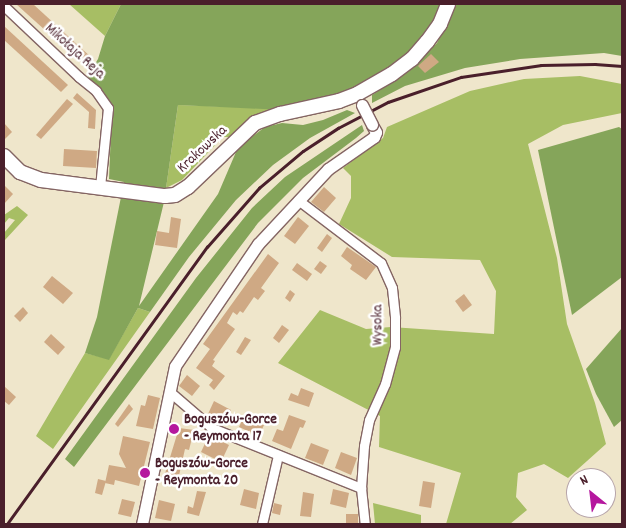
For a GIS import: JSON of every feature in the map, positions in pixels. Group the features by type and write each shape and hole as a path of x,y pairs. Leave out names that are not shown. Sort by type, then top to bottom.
{"main road":[{"name":"Krakowska","path":"5,160 20,172 41,180 165,196 175,195 188,187 255,123 273,116 361,96 412,59 440,24 448,4"}],"street":[{"name":"Mikołaja Reja","path":"4,6 78,77 96,91 108,108 104,188"},
{"path":"142,524 175,366 258,244 328,168 374,136 376,132 361,96"},
{"name":"Wysoka","path":"298,200 381,263 392,288 396,318 395,347 385,384 369,420 364,446 361,488 365,524"},
{"path":"170,392 212,428 361,488"},
{"path":"262,524 278,455"}],"green space":[{"path":"69,4 121,4 105,36"},
{"path":"121,4 443,4 436,22 408,55 381,75 339,98 283,110 178,105 164,202 139,306 218,194 236,152 249,139 265,127 282,123 303,125 323,120 347,110 355,113 310,138 273,165 236,200 189,257 150,312 138,308 109,360 85,353 97,317 124,182 109,179 112,106 87,77 98,59 105,36"},
{"path":"456,4 622,4 622,56 604,53 520,59 465,68 405,86 372,103 372,95 409,71 437,43"},
{"path":"580,76 622,84 622,113 563,125 528,144 557,258 567,324 595,403 606,444 579,468 566,468 566,477 544,464 518,473 516,497 527,510 510,524 446,524 461,473 379,447 380,416 278,363 320,310 366,329 391,327 494,334 496,291 480,260 392,257 339,224 351,198 351,176 343,168 383,138 387,127 470,91 524,79"},
{"path":"178,105 283,110 259,115 242,126 233,137 223,137 182,180 166,188"},
{"path":"362,125 364,131 303,178 258,223 74,467 65,459 196,278 252,208 285,177"},
{"path":"619,127 622,129 622,277 572,315 538,150"},
{"path":"17,206 28,215 5,240 4,233 15,220 9,218 4,224 4,215"},
{"path":"138,308 150,312 53,449 36,436 85,353 109,359"},
{"path":"622,328 622,420 614,427 596,394 586,369"},
{"path":"373,503 421,515 421,524 375,524"}],"building":[{"path":"16,4 33,4 92,58 85,66"},
{"path":"4,26 68,85 61,92 4,40"},
{"path":"431,54 439,62 425,73 418,66"},
{"path":"77,93 96,110 95,129 88,128 89,112 73,98"},
{"path":"67,99 73,104 41,139 36,135"},
{"path":"4,123 12,132 4,140"},
{"path":"64,149 97,151 96,168 63,166"},
{"path":"4,185 13,194 4,204"},
{"path":"324,187 336,198 324,212 311,202"},
{"path":"171,217 181,219 177,248 155,245 157,231 169,233"},
{"path":"298,217 309,226 295,244 284,236"},
{"path":"327,234 332,238 322,252 317,248"},
{"path":"347,247 376,267 366,280 350,269 352,265 341,256"},
{"path":"268,254 279,263 261,288 265,291 258,300 254,297 243,313 240,311 237,315 233,312 227,323 235,329 213,360 215,361 212,366 225,376 214,390 209,385 213,380 196,368 210,349 203,344"},
{"path":"320,261 327,266 321,274 314,269"},
{"path":"297,263 312,274 307,281 292,270"},
{"path":"52,276 73,293 63,304 43,287"},
{"path":"290,290 295,294 290,302 285,298"},
{"path":"464,294 472,305 463,312 455,301"},
{"path":"23,307 28,313 20,322 14,316"},
{"path":"282,325 289,330 279,343 273,338"},
{"path":"51,334 65,347 58,355 44,342"},
{"path":"245,337 251,340 241,355 236,352"},
{"path":"187,375 200,386 192,396 179,386"},
{"path":"4,386 16,397 9,405 4,401"},
{"path":"301,388 314,393 309,407 288,400 291,393 298,396"},
{"path":"148,395 160,398 153,429 136,426 141,405 145,406"},
{"path":"214,401 231,410 224,423 208,414"},
{"path":"129,404 133,409 118,427 115,424"},
{"path":"289,415 306,421 303,428 300,427 291,449 272,441 277,429 283,431"},
{"path":"244,416 264,425 259,436 239,427"},
{"path":"179,428 194,430 189,450 185,449 178,480 164,477"},
{"path":"209,435 229,445 221,462 201,452"},
{"path":"123,436 150,442 139,486 115,480 114,485 105,483 109,465 126,468 119,454"},
{"path":"311,443 329,450 323,465 305,458"},
{"path":"341,452 357,458 351,475 335,468"},
{"path":"98,479 106,481 102,495 95,493"},
{"path":"423,481 435,483 431,508 419,506"},
{"path":"244,489 259,493 256,509 240,505"},
{"path":"333,489 349,493 346,508 330,504"},
{"path":"197,491 206,492 199,516 187,513 188,506 193,508"},
{"path":"303,492 314,494 311,517 300,516"},
{"path":"122,499 135,502 131,517 118,514"},
{"path":"159,500 175,504 171,521 155,518"},
{"path":"274,503 282,505 280,515 272,513"},
{"path":"346,514 358,514 358,524 346,524"}],"railway":[{"path":"7,524 207,247 259,188 303,151 338,128 388,102 461,77 541,65 595,64 622,66"}],"place":[{"name":"Boguszów-Gorce - Reymonta 17","path":"174,429"},
{"name":"Boguszów-Gorce - Reymonta 20","path":"145,473"}]}
